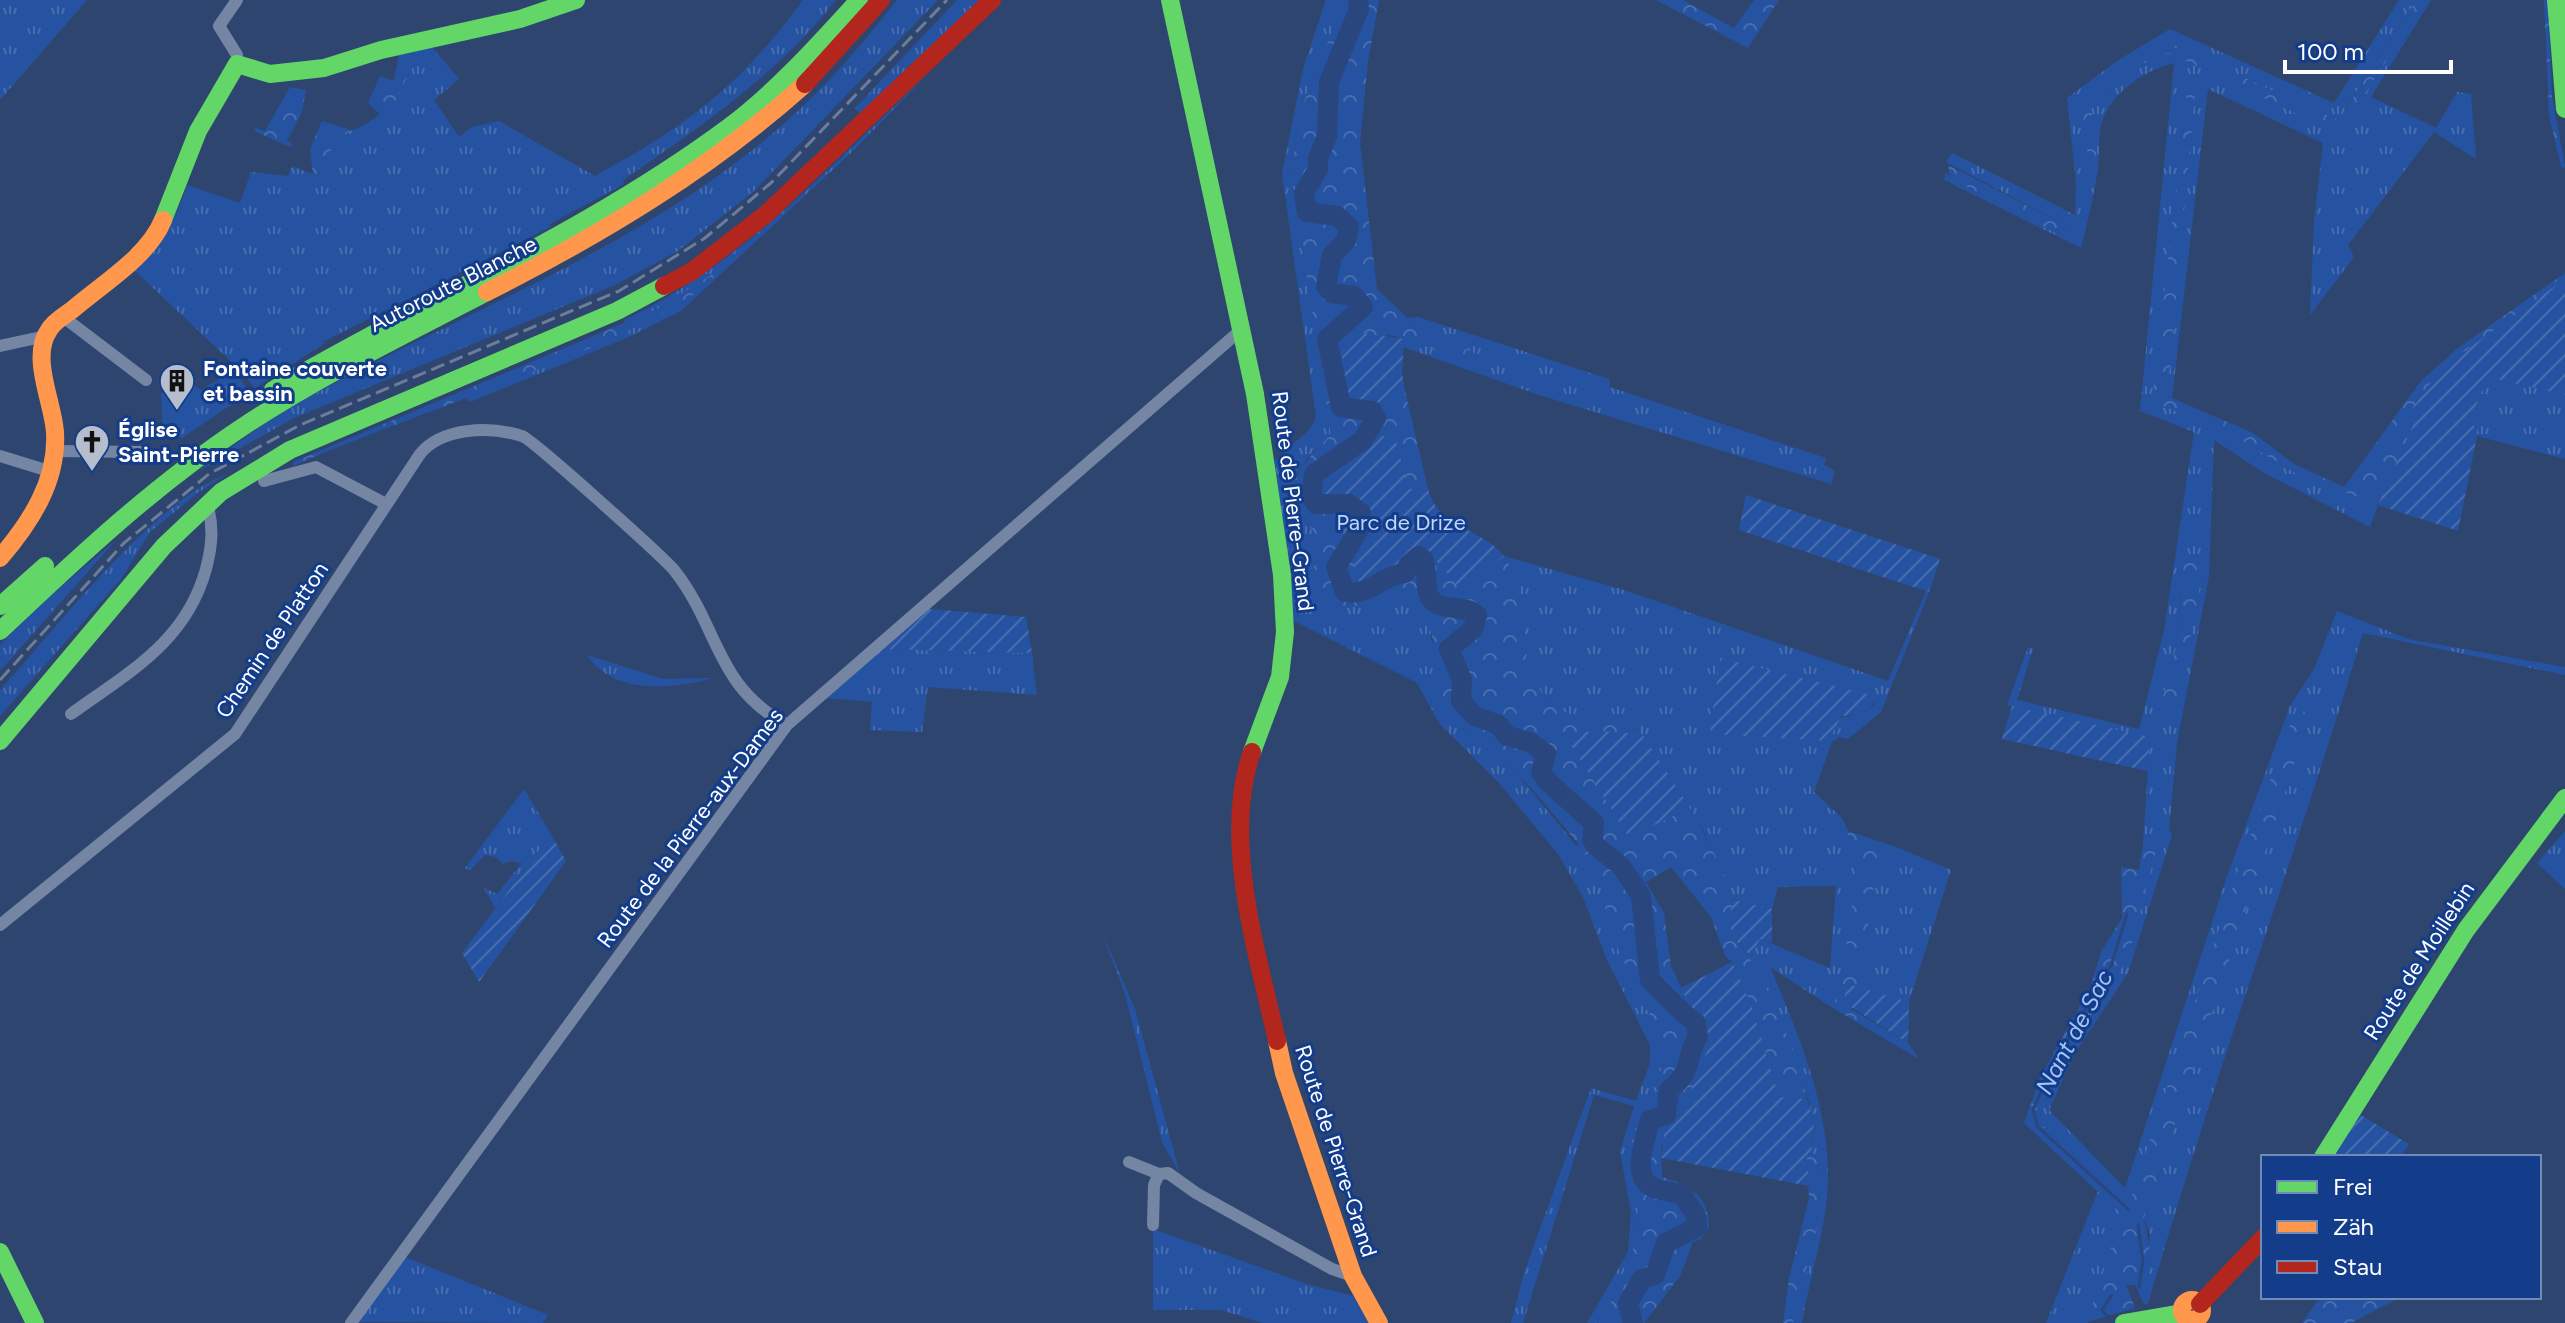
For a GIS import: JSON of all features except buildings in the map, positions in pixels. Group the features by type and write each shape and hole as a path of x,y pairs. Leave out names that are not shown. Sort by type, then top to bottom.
{"main road":[{"path":"0,558 19,539 40,505 52,472 55,432 42,358 46,336 62,316 138,254 158,232 198,131 237,64 266,74 324,68 381,50 520,19 576,0"},
{"name":"Autoroute Blanche","path":"0,606 148,477 252,403 352,343 599,214 710,144 791,76 859,0"},
{"name":"Autoroute Blanche","path":"0,631 151,495 257,419 367,355 614,226 721,158 811,82 881,0"},
{"path":"0,722 53,662 96,623 207,503 258,466 290,450 617,311 691,272 765,215 992,0"},
{"name":"Route de Pierre-Grand","path":"1170,0 1242,329 1280,555 1285,614 1280,677 1250,758 1243,789 1241,842 1245,892 1275,1043 1353,1276 1379,1323"},
{"path":"2556,0 2565,109"},
{"path":"0,546 19,539"},
{"path":"0,741 63,670 96,623"},
{"name":"Route de Moillebin","path":"2324,1155 2466,930 2565,798"},
{"path":"2124,1323 2193,1315 2261,1240"},
{"path":"0,1252 35,1323"}],"street":[{"path":"237,0 220,23 237,55 237,64"},
{"path":"62,316 146,380"},
{"name":"Route de la Pierre-aux-Dames","path":"351,1323 787,725 1242,329"},
{"path":"0,346 46,336"},
{"name":"Chemin de Platton","path":"0,925 235,734 386,504 425,448 443,435 482,432 528,438 674,571 735,683 757,707 787,725"},
{"path":"55,451 141,452"},
{"path":"0,456 52,472"},
{"path":"264,481 316,467 386,504"},
{"path":"71,714 156,652 192,609 212,542 207,503"},
{"path":"1129,1162 1163,1174 1332,1269 1353,1276"},
{"path":"1153,1225 1154,1185 1163,1174"}],"green space":[{"path":"0,0 87,0 0,100"},
{"path":"803,0 836,0 814,27 764,75 709,119 623,180 624,184 548,225 552,226 323,342 255,388 240,370 132,268 166,231 187,185 240,203 251,172 288,176 292,166 317,176 339,135 370,122 390,103 421,50 432,47 459,79 434,100 459,137 472,127 499,121 595,176 658,139 710,101 757,57"},
{"path":"897,0 938,0 754,191 678,251 615,285 294,418 196,473 296,404 589,255 702,187 755,148 813,97"},
{"path":"957,0 979,0 860,113 855,108"},
{"path":"1326,0 1341,0 1340,10 1304,102 1292,182 1331,435 1309,456 1295,476 1294,505 1317,538 1321,555 1312,569 1286,562 1271,464 1310,429 1316,417 1282,174 1303,69"},
{"path":"1341,0 1379,0 1368,62 1360,142 1377,289 1419,329 1485,358 1484,365 1387,334 1375,405 1395,393 1406,395 1428,489 1408,490 1396,439 1379,435 1363,454 1322,477 1315,496 1347,498 1365,511 1369,519 1355,550 1423,546 1461,588 1504,556 1518,590 1529,664 1535,682 1546,698 1570,714 1622,722 1642,734 1574,733 1629,837 1690,808 1733,897 1732,932 1755,967 1779,1015 1807,1099 1779,1097 1751,1004 1732,962 1725,956 1711,917 1671,867 1646,882 1664,913 1671,966 1709,1046 1684,1109 1661,1147 1662,1177 1680,1183 1701,1199 1709,1227 1701,1239 1693,1242 1680,1276 1644,1323 1595,1323 1610,1304 1637,1240 1638,1205 1627,1152 1669,1051 1636,989 1608,926 1599,869 1593,868 1570,834 1524,781 1472,738 1450,713 1438,684 1429,622 1412,598 1396,589 1365,605 1341,606 1288,580 1290,565 1312,569 1321,555 1317,538 1289,496 1306,462 1331,435 1292,182 1294,155 1308,90 1333,30"},
{"path":"1656,0 1683,0 1734,28 1754,0 1779,0 1748,48"},
{"path":"2399,0 2416,0 2342,114 2389,55 2425,0 2431,0 2371,97 2436,128 2457,92 2471,94 2476,159 2434,132 2348,245 2354,257 2310,315 2314,220 2323,143 2208,89 2172,398 2167,396 2194,94 2153,401 2236,437 2297,474 2378,505 2370,527 2264,473 2214,440 2209,576 2177,743 2169,830 2172,835 2128,973 2075,1053 2049,1110 2125,1188 2226,879 2290,706 2314,669 2337,611 2408,639 2565,667 2565,675 2363,633 2199,1135 2148,1304 2144,1304 2135,1285 2146,1285 2150,1234 2144,1218 2308,722 2300,701 2131,1198 2125,1203 2040,1123 2042,1107 2078,1032 2106,996 2129,955 2156,847 2143,844 2150,740 2007,705 2028,647 2033,649 2017,700 2139,729 2164,631 2194,432 2140,411 2174,63 2150,72 2127,87 2103,118 2097,175 2081,248 1944,180 1946,172 1950,178 2056,233 2076,239 2079,232 1946,162 1952,153 2075,215 2076,182 2067,98 2117,61 2170,29 2334,103","holes":["2171,45 2336,120 2336,121 2168,52","2146,62 2091,105 2090,175 2082,105","2202,564 2174,722 2158,716 2176,648 2181,590"]},
{"path":"2416,0 2425,0 2349,119 2342,115"},
{"path":"2544,0 2548,0 2552,97 2565,166 2562,170 2549,115"},
{"path":"2171,44 2337,120 2328,129 2168,52 2155,59 2153,54"},
{"path":"421,50 394,103 380,114 368,103 380,76 394,81 399,54"},
{"path":"2140,59 2147,61 2091,105 2098,173 2090,175 2082,105"},
{"path":"932,70 853,151 681,311 629,337 470,402 466,398 629,330 624,320 668,297 749,240 824,174"},
{"path":"290,87 306,90 302,112 287,141 292,144 290,147 254,131 256,128 265,131"},
{"path":"2187,92 2195,94 2167,396 2253,433 2294,464 2344,487 2421,381 2458,348 2565,273 2565,279 2419,414 2378,505 2297,474 2236,437 2152,401"},
{"path":"322,121 354,131 339,135 317,176 313,175 310,149"},
{"path":"1948,165 2079,232 2076,239 2056,233 1950,178"},
{"path":"719,270 695,294 650,320 524,376 294,466 293,462 655,310"},
{"path":"2565,279 2565,395 2488,377 2468,424 2477,427 2477,436 2458,531 2378,505 2418,414 2413,408 2440,369"},
{"path":"1418,317 1609,379 1610,387 1826,458 1824,465 1835,471 1831,484 1539,395 1403,347 1404,339 1484,365 1485,358 1419,329 1408,318"},
{"path":"1355,332 1404,339 1402,373 1406,395 1395,393 1375,405 1347,403 1342,354"},
{"path":"233,370 250,392 182,438 163,432 161,393 184,390 190,393 192,384 201,390"},
{"path":"2488,376 2565,395 2565,459 2477,436 2477,427 2468,424"},
{"name":"Parc de Drize","path":"1379,435 1396,439 1408,489 1428,489 1433,502 1450,520 1483,538 1504,556 1461,589 1423,546 1362,589 1353,561 1356,546 1369,519 1365,511 1347,497 1315,496 1322,477 1363,454"},
{"path":"228,474 199,492 150,532 121,579 0,716 0,690 107,569 170,509 200,488"},
{"path":"1746,495 1940,559 1929,592 1739,530"},
{"path":"115,541 0,671 0,645 35,609"},
{"path":"1504,556 1621,589 1888,681 1926,591 1929,592 1881,712 1848,739 1839,737 1832,742 1814,792 1842,818 1848,831 1848,852 1857,871 1841,980 1833,1008 1770,967 1809,1067 1826,1145 1828,1172 1825,1210 1802,1323 1793,1323 1813,1242 1819,1201 1818,1160 1811,1156 1813,1118 1782,1028 1759,980 1737,946 1751,954 1760,939 1830,968 1836,886 1778,887 1772,909 1734,900 1705,833 1638,729 1619,722 1569,715 1543,695 1527,658 1519,595","holes":["1720,659 1876,703 1861,715 1711,734"]},
{"path":"2188,559 2203,564 2174,723 2158,716 2176,648 2184,562"},
{"path":"1288,580 1341,606 1365,605 1396,589 1417,602 1429,622 1431,639 1462,729 1518,775 1575,844 1588,853 1593,868 1599,869 1608,926 1636,989 1669,1051 1627,1152 1638,1205 1637,1240 1610,1304 1595,1323 1587,1323 1628,1252 1631,1212 1620,1152 1634,1106 1594,1095 1523,1323 1511,1323 1524,1273 1591,1088 1636,1101 1650,1063 1650,1045 1606,958 1583,897 1558,854 1498,782 1439,723 1417,683 1290,619"},
{"path":"928,609 1026,617 1032,653 882,649"},
{"path":"882,649 1032,653 1037,695 928,687 922,732 870,730 872,702 826,698"},
{"path":"587,655 663,679 715,678 682,685 629,683 613,678"},
{"path":"1720,658 1880,697 1861,715 1841,716 1829,741 1710,734"},
{"path":"2300,699 2308,722 2144,1218 2151,1257 2146,1285 2126,1285 2135,1308 2087,1322 2122,1214 2024,1123 2040,1078 2090,988 2101,952 2122,918 2121,867 2139,870 2143,844 2157,847 2129,955 2106,996 2078,1032 2042,1107 2040,1123 2124,1202 2131,1198 2242,858"},
{"path":"2012,706 2150,737 2148,771 2002,739"},
{"path":"1574,733 1642,734 1690,808 1629,837 1571,745"},
{"path":"524,789 551,834 495,908 484,888 497,894 522,863 510,861 503,864 496,857 485,855 469,871 465,868"},
{"path":"1848,831 1896,847 1876,872 1860,984 1866,991 1849,984 1851,1009 1908,1043 1919,1059 1833,1008 1841,980 1857,871 1848,852"},
{"path":"2565,831 2565,889 2537,863"},
{"path":"551,834 566,861 479,982 462,953"},
{"path":"1896,847 1951,870 1909,1002 1866,991 1860,984 1876,872"},
{"path":"1734,900 1772,909 1772,943 1760,939 1751,955 1738,944 1731,931 1730,916"},
{"path":"1100,928 1135,1009 1180,1174 1162,1142 1125,994"},
{"path":"1732,962 1751,1004 1779,1097 1807,1099 1814,1121 1811,1156 1807,1157 1809,1186 1661,1158 1666,1121 1684,1109 1709,1046 1681,988"},
{"path":"1848,984 1909,1002 1908,1043 1843,1002"},
{"path":"2359,1114 2409,1144 2402,1155 2334,1155"},
{"path":"1807,1157 1818,1160 1820,1180 1817,1222 1793,1323 1783,1323 1789,1278 1809,1198"},
{"path":"2098,1191 2122,1214 2088,1323 2046,1323"},
{"path":"1153,1229 1307,1284 1353,1296 1369,1323 1262,1323 1221,1310 1153,1310"},
{"path":"405,1257 548,1315 543,1323 358,1322"},
{"path":"2319,1299 2397,1299 2351,1323 2302,1323"}],"waterway":[{"path":"1358,0 1359,9 1329,82 1327,136 1318,158 1318,169 1304,193 1307,212 1337,216 1349,227 1346,241 1332,255 1326,286 1332,293 1354,296 1363,307 1327,339 1341,407 1372,411 1376,418 1363,440 1314,474 1311,497 1316,504 1349,504 1361,513 1360,528 1336,567 1345,592 1368,589 1405,573 1408,565 1419,556 1424,560 1431,599 1442,606 1464,609 1477,615 1474,628 1449,649 1462,680 1461,701 1475,716 1499,725 1507,736 1530,742 1546,754 1541,772 1547,781 1594,823 1592,839 1596,846 1621,866 1641,896 1650,980 1696,1023 1698,1036 1683,1076 1669,1090 1666,1115 1650,1120 1641,1166 1645,1181 1652,1187 1683,1195 1696,1216 1697,1227 1666,1243 1655,1275 1642,1279 1628,1303 1633,1323"},
{"name":"Nant de Sac","path":"2127,914 2111,966 2052,1066 2033,1110 2038,1127 2128,1209"},
{"name":"Nant de Sac","path":"2138,1225 2143,1261 2139,1287"},
{"name":"Nant de Sac","path":"2108,1317 2102,1310 2112,1295"}],"railway":[{"path":"0,680 124,543 209,474 300,425 619,291 705,238 772,182 947,0"}],"traffic: fast":[{"path":"163,220 198,131 237,64 270,74 324,68 381,50 520,19 576,0"},
{"path":"273,390 563,233 675,165 764,98 859,0"},
{"path":"1170,0 1255,394 1282,575 1285,632 1280,677 1252,752"},
{"path":"2556,0 2565,109"},
{"path":"0,741 164,546 221,492 290,450 617,311 664,286"},
{"path":"0,631 119,522 181,471 247,424 306,388 487,292"},
{"path":"0,606 45,566"},
{"path":"2324,1155 2466,930 2565,798"},
{"path":"0,1252 35,1323"},
{"path":"2124,1323 2182,1313"}],"traffic: slow":[{"path":"487,292 572,247 693,172 805,84"},
{"path":"0,558 31,516 52,467 55,432 42,366 44,341 56,321 136,258 163,220"},
{"path":"1277,1041 1284,1073 1353,1276 1379,1323"},
{"path":"2188,1300 2196,1300 2202,1310 2196,1320 2188,1320 2182,1314 2182,1306 2188,1300"}],"traffic: jam":[{"path":"805,84 881,0"},
{"path":"664,286 691,272 765,215 992,0"},
{"path":"1252,752 1243,786 1241,859 1253,934 1277,1041"},
{"path":"2200,1304 2261,1240"}],"place":[{"name":"Fontaine couverte et bassin","path":"177,412"},
{"name":"Église Saint-Pierre","path":"92,473"}]}
